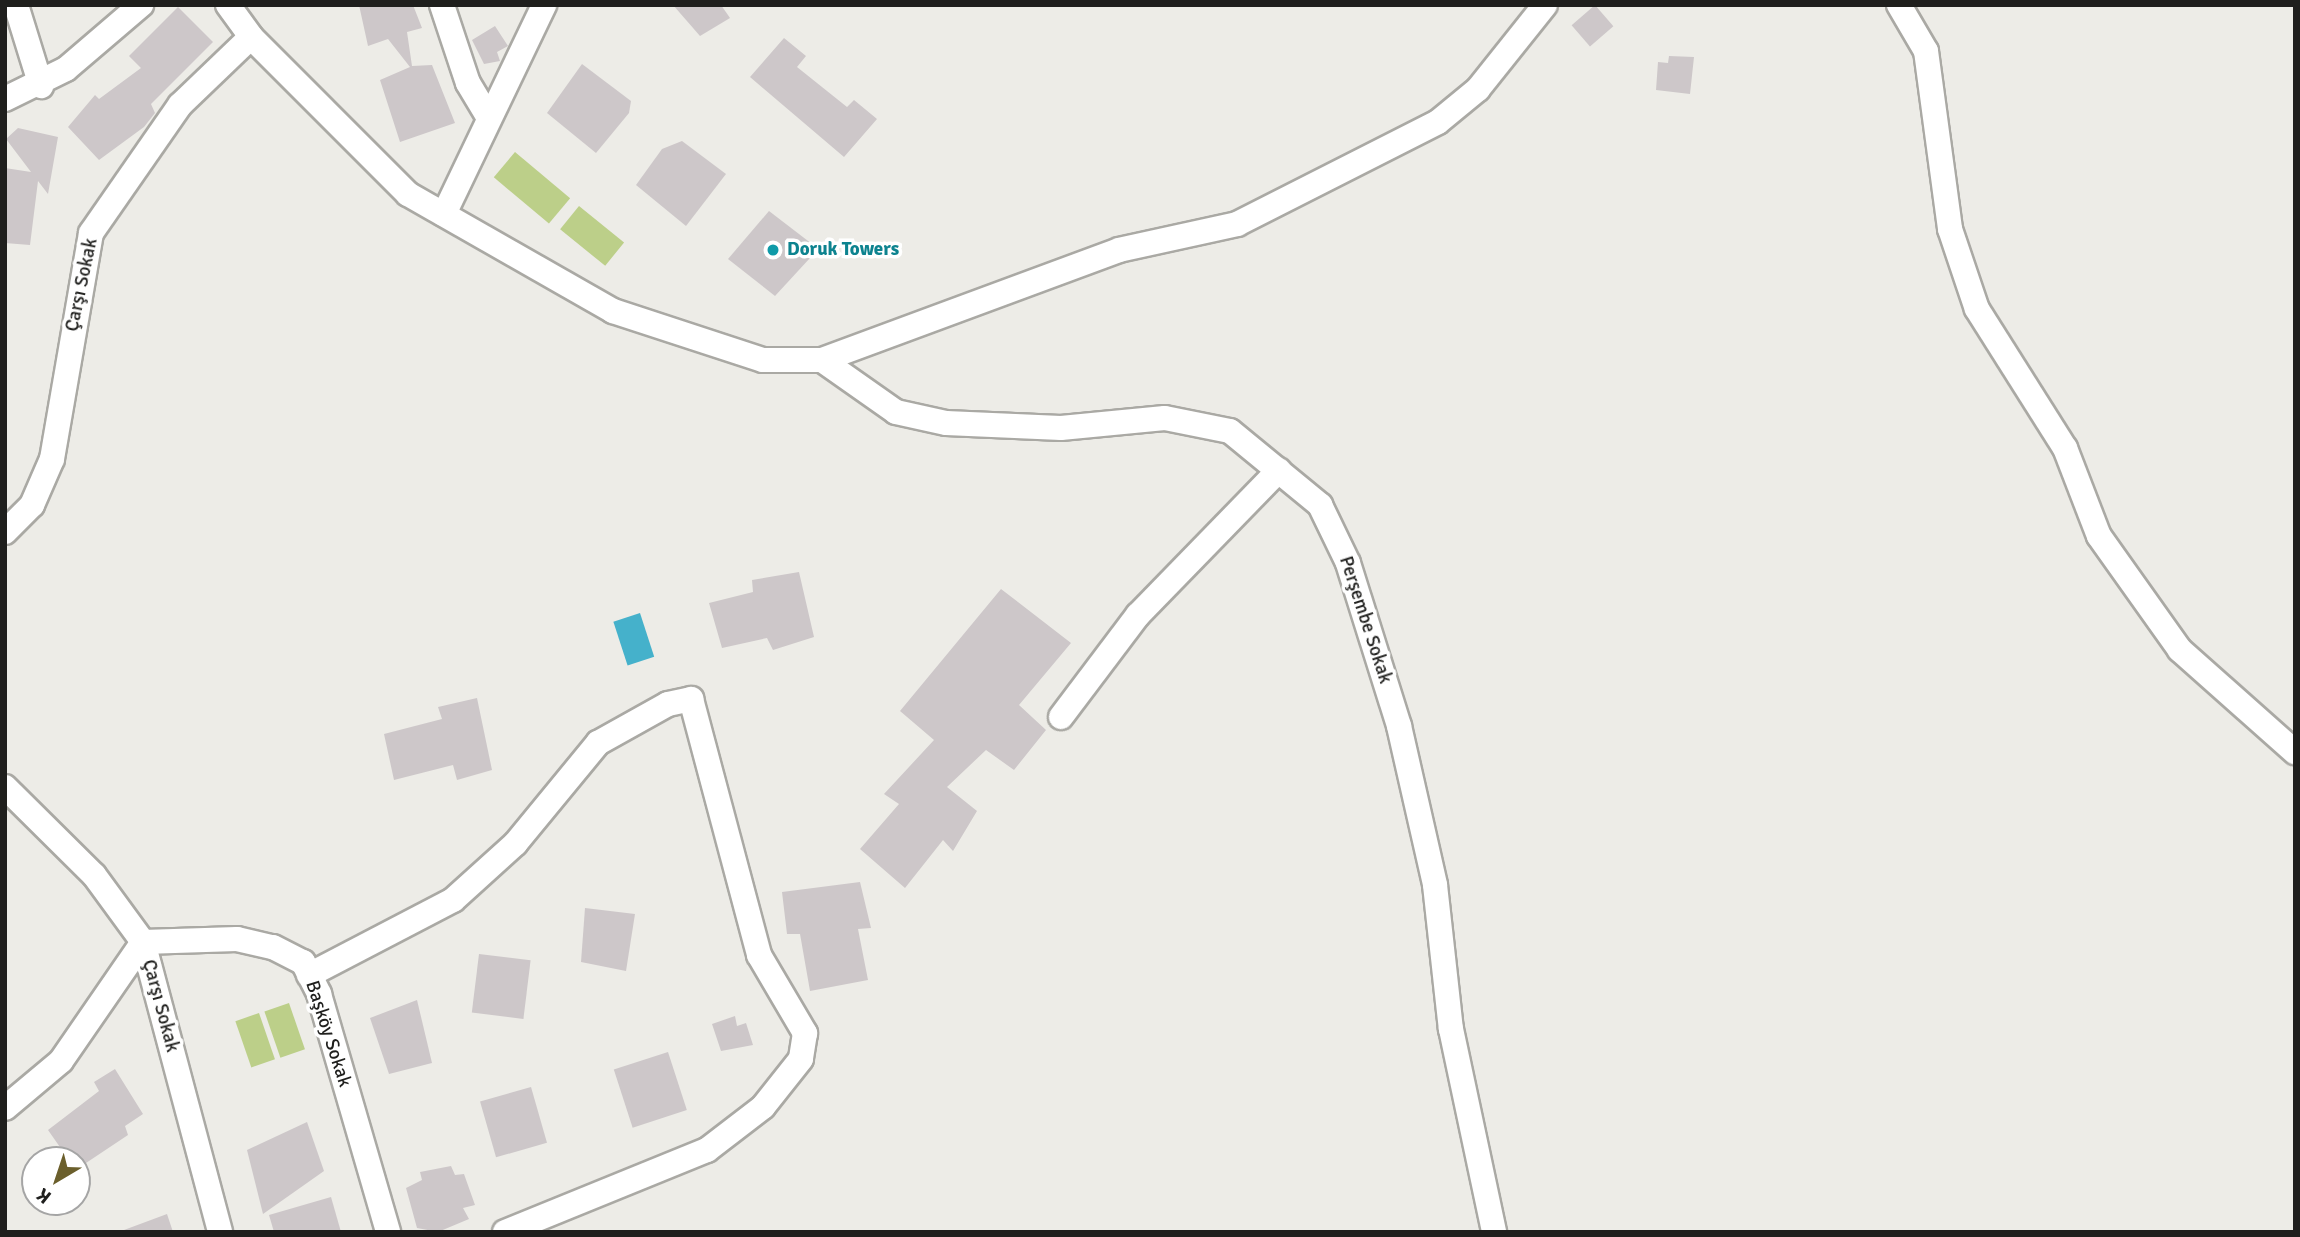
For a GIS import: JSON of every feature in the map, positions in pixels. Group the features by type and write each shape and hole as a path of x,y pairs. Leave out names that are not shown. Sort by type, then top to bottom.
{"street":[{"path":"16,5 41,86"},
{"path":"5,99 41,86 108,40 141,5"},
{"path":"228,5 251,37 408,194 613,311 763,360 822,360 1119,250 1237,224 1438,122 1478,89 1545,5"},
{"path":"442,5 468,83 487,115"},
{"path":"444,214 487,115 544,5"},
{"path":"1899,5 1926,51 1950,229 1977,309 2065,448 2099,536 2180,650 2295,752"},
{"name":"Çarşı Sokak","path":"5,532 32,505 51,459 91,233 180,105 251,37"},
{"name":"Perşembe Sokak","path":"822,360 896,412 946,424 1061,428 1165,418 1230,431 1320,505 1348,563 1399,726 1435,885 1451,1029 1494,1232"},
{"path":"1061,717 1138,615 1279,470"},
{"path":"309,975 453,900 515,844 598,743 668,704 691,699 759,955 805,1032 801,1059 763,1107 707,1150 505,1232"},
{"name":"Çarşı Sokak","path":"5,787 94,874 144,942 219,1232"},
{"name":"Başköy Sokak","path":"144,942 237,939 293,957 309,975 388,1232"},
{"path":"5,1108 61,1061 144,942"}],"green space":[{"path":"515,152 570,198 549,224 494,177"},
{"path":"579,206 624,243 605,266 560,229"},
{"path":"289,1003 305,1049 280,1058 264,1011"},
{"path":"259,1013 275,1059 251,1067 235,1021"}],"water":[{"path":"640,613 654,657 628,665 613,622"}],"building":[{"path":"359,5 413,5 422,28 407,32 412,66 432,65 455,123 400,142 380,80 410,67 388,39 368,46"},
{"path":"673,5 721,5 730,18 700,36"},
{"path":"1595,5 1613,26 1590,46 1572,25"},
{"path":"178,7 213,42 151,104 155,113 144,127 99,160 68,127 95,95 99,99 141,68 129,56"},
{"path":"495,26 508,46 497,52 500,61 484,64 472,40"},
{"path":"784,38 806,56 797,67 847,107 854,100 877,119 844,157 750,77"},
{"path":"1669,56 1694,57 1690,94 1656,90 1658,62 1668,63"},
{"path":"582,64 631,101 629,113 596,153 547,113"},
{"path":"18,128 58,137 48,194 38,181 30,245 5,243 5,168 31,172 6,139"},
{"path":"682,141 726,174 686,226 636,185 662,149"},
{"name":"Doruk Towers","path":"769,211 812,244 810,258 775,296 728,259"},
{"path":"799,572 814,637 773,650 767,638 722,648 709,603 753,592 752,580"},
{"path":"1001,589 1071,643 1019,705 1046,730 1014,770 986,750 947,787 977,811 953,851 943,840 905,888 860,849 899,804 884,794 934,740 900,711"},
{"path":"477,698 492,770 457,780 453,765 394,780 384,734 442,719 438,707"},
{"path":"860,882 871,928 858,929 868,980 810,991 800,934 787,934 782,892"},
{"path":"585,908 635,914 626,971 581,962"},
{"path":"479,954 531,960 523,1019 472,1013"},
{"path":"417,1000 432,1063 389,1074 370,1018"},
{"path":"735,1016 737,1026 746,1023 753,1045 721,1051 712,1024"},
{"path":"668,1052 687,1110 633,1128 614,1070"},
{"path":"115,1069 143,1114 125,1126 128,1135 91,1160 91,1146 59,1146 48,1130 99,1091 94,1082"},
{"path":"531,1087 547,1143 496,1157 480,1102"},
{"path":"307,1122 324,1171 263,1214 247,1150"},
{"path":"451,1166 455,1175 464,1174 475,1205 463,1208 469,1219 438,1232 417,1228 406,1188 422,1180 420,1172"},
{"path":"331,1197 341,1232 274,1232 269,1215"},
{"path":"167,1214 173,1232 124,1232 124,1230"}],"place":[{"name":"Doruk Towers","path":"773,250"}]}
